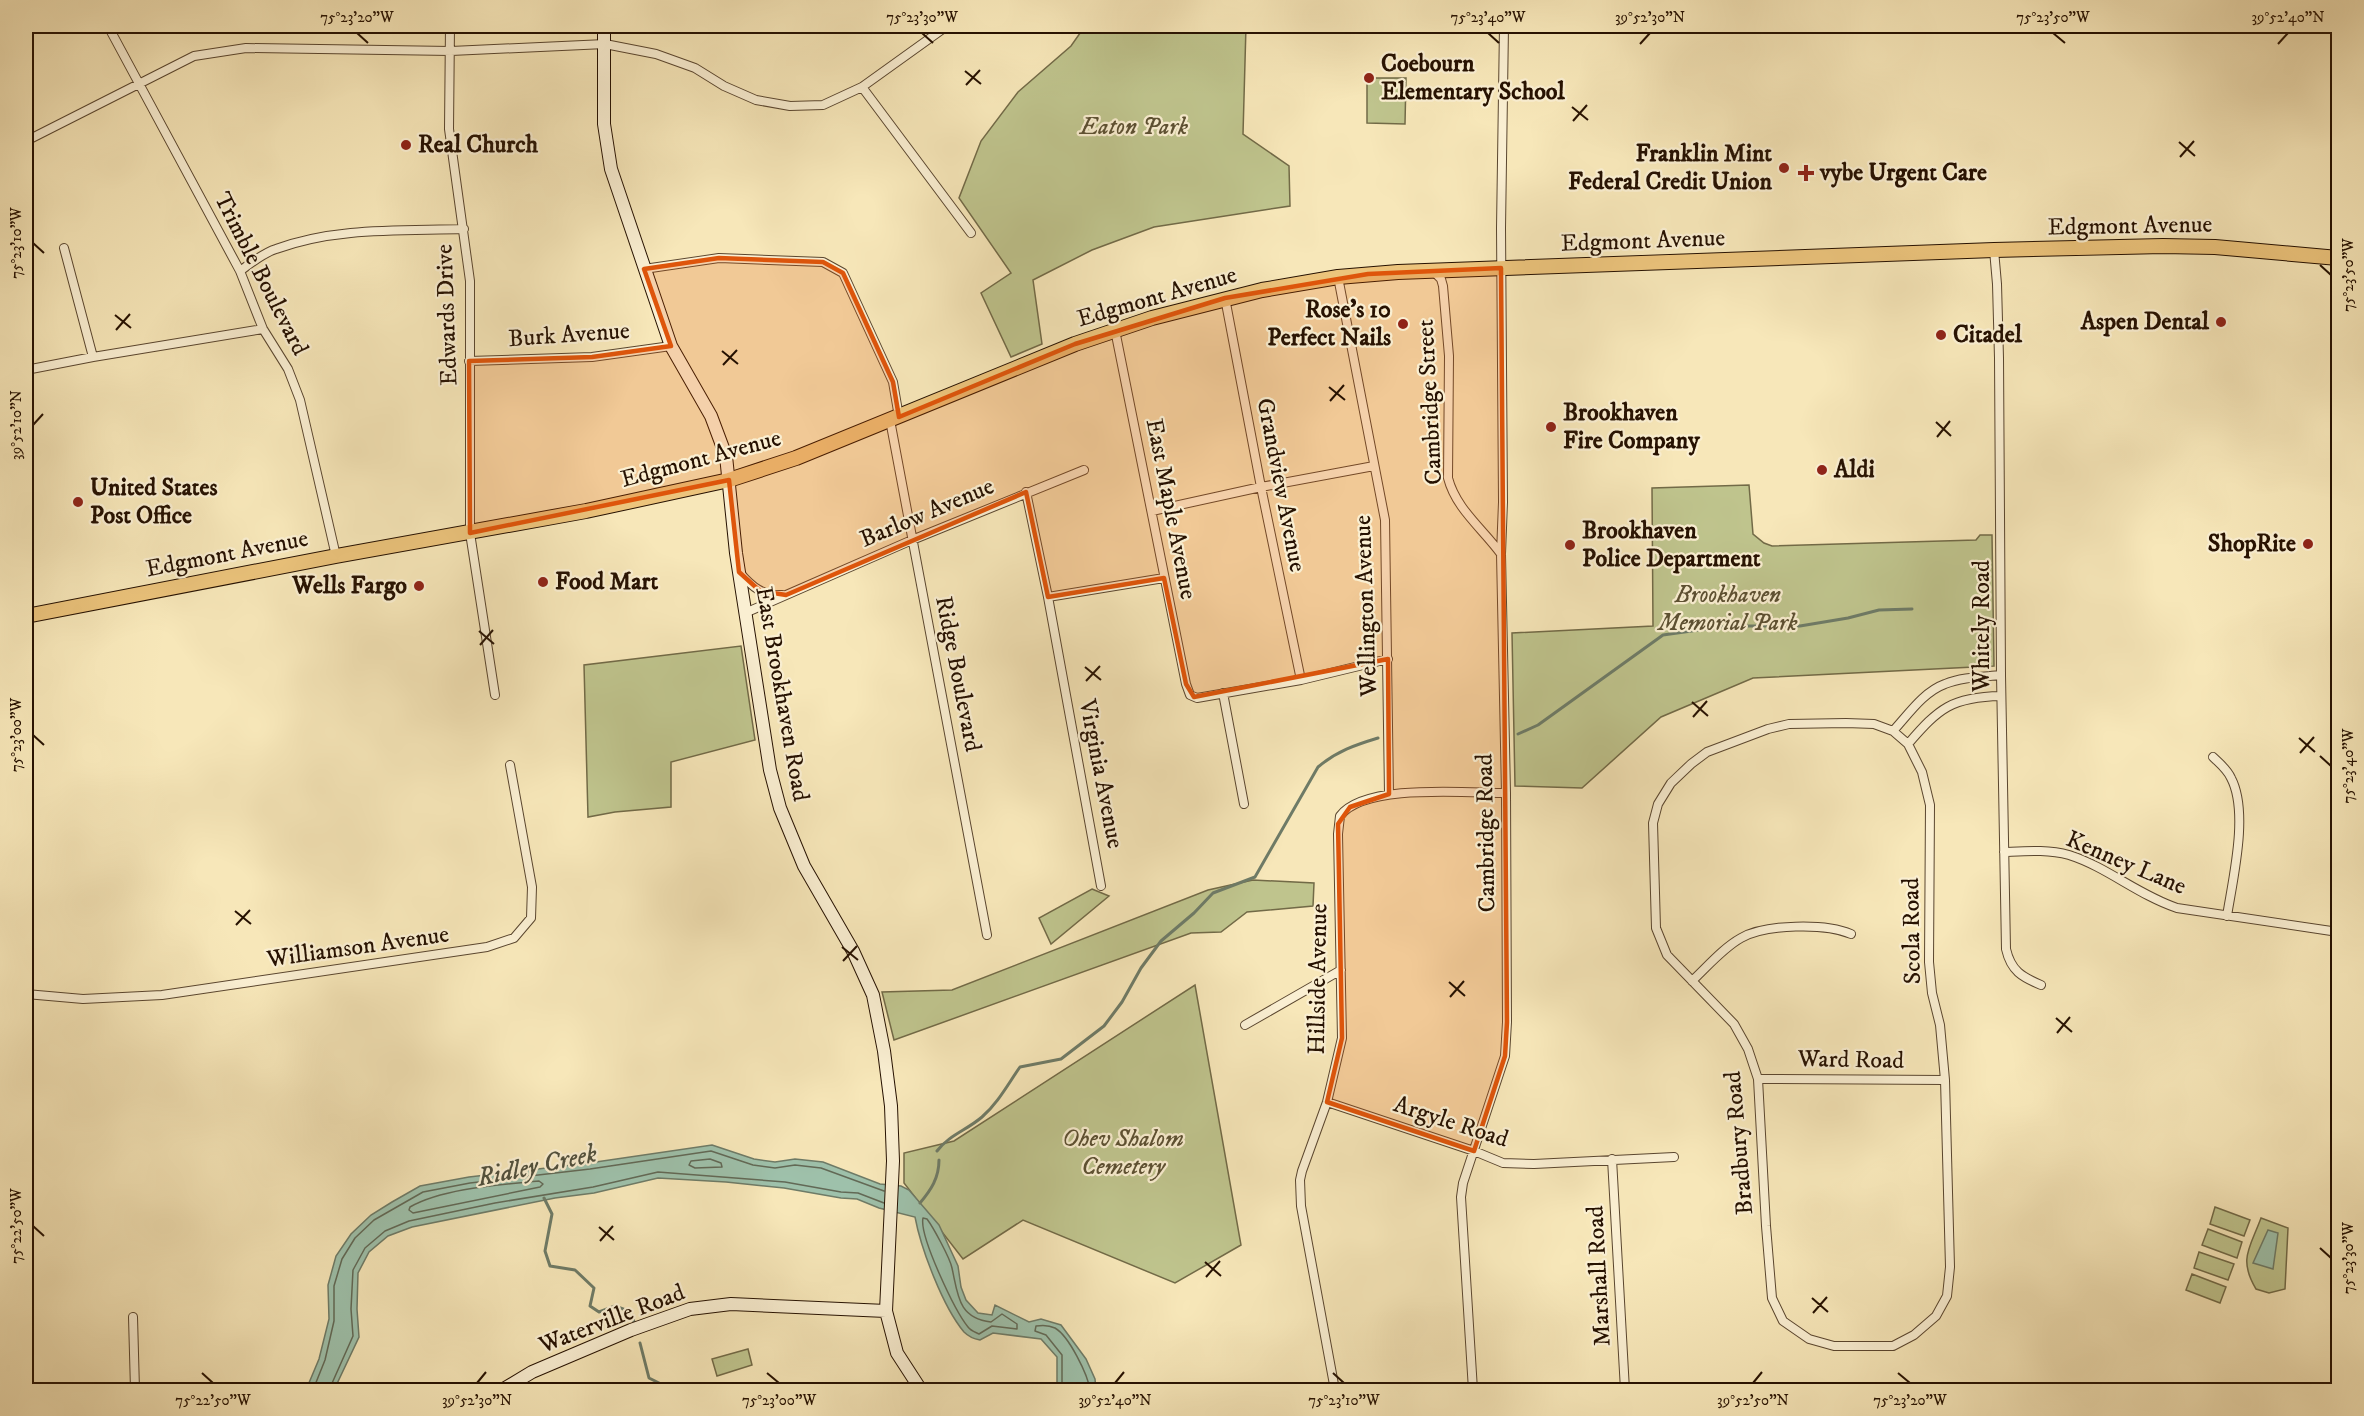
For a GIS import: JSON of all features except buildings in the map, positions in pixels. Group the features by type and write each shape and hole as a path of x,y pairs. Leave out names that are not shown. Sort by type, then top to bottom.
{"main road":[{"name":"Edgmont Avenue","path":"26,616 336,556 470,533 729,480 789,461 1075,344 1115,330 1225,298 1338,277 1433,270 1994,249 2215,247 2338,258"}],"street":[{"name":"Trimble Boulevard","path":"108,26 240,270 263,329 288,369 300,400 336,556"},
{"name":"Edwards Drive","path":"450,26 449,129 455,188 464,229 470,281 470,533 495,695"},
{"name":"East Brookhaven Road","path":"604,26 604,123 611,169 671,346 717,428 726,456 745,614 770,770 780,808 804,866 853,951 873,995 884,1051 891,1106 891,1181 886,1311 897,1353 921,1390"},
{"path":"26,141 194,56 246,48 451,51 605,44 656,54 695,68 724,86 756,100 790,106 823,105 862,87 947,26"},
{"name":"Cambridge Road","path":"1473,1390 1461,1197 1504,1056 1507,1022 1506,793 1501,554 1504,26"},
{"path":"862,87 971,233"},
{"path":"240,270 273,250 310,238 342,233 464,229"},
{"path":"64,248 93,357"},
{"name":"Whitely Road","path":"1994,249 1999,358 2001,696 2008,956 2018,974 2041,985"},
{"name":"Ridge Boulevard","path":"644,269 719,258 823,262 843,273 892,382 894,418 912,540 987,935"},
{"name":"Cambridge Street","path":"1433,270 1441,279 1443,286 1449,356 1448,478 1450,488 1461,506 1501,554"},
{"name":"Wellington Avenue","path":"1338,277 1385,520 1389,794"},
{"name":"Grandview Avenue","path":"1225,298 1301,680"},
{"path":"26,370 263,329"},
{"name":"East Maple Avenue","path":"1115,330 1186,684 1190,695 1197,698 1223,693"},
{"name":"Burk Avenue","path":"469,361 592,357 671,346"},
{"path":"1152,511 1261,487 1374,466"},
{"name":"Barlow Avenue","path":"745,614 912,540 1084,470"},
{"name":"Virginia Avenue","path":"1026,492 1048,597 1101,886"},
{"path":"739,572 760,591 774,596 786,595"},
{"path":"1048,597 1164,578"},
{"path":"1244,804 1223,693 1301,680 1388,659"},
{"path":"2001,675 1943,684 1920,700 1893,731 1908,744 1930,718 1954,704 1973,696 2001,696"},
{"name":"Bradbury Road","path":"1783,1321 1773,1298 1758,1079 1748,1049 1734,1024 1667,955 1659,938 1655,919 1653,823 1658,804 1671,783 1707,752 1768,729 1789,724 1874,724 1893,731"},
{"name":"Scola Road","path":"1783,1321 1809,1339 1834,1346 1893,1346 1914,1335 1936,1316 1947,1296 1950,1267 1945,1080 1940,1025 1932,993 1929,962 1930,805 1923,772 1908,744"},
{"path":"2213,757 2231,778 2237,803 2238,837 2227,916"},
{"name":"Williamson Avenue","path":"26,994 83,999 162,995 487,947 514,938 531,918 532,888 510,765"},
{"path":"1389,794 1506,793"},
{"name":"Hillside Avenue","path":"1335,1390 1300,1190 1302,1171 1327,1102 1342,1038 1338,824 1343,812 1368,798 1389,794"},
{"name":"Kenney Lane","path":"2004,852 2042,850 2068,855 2154,901 2176,908 2338,932"},
{"path":"1692,981 1732,945 1755,933 1814,926 1837,928 1851,934"},
{"path":"1245,1024 1341,970"},
{"name":"Ward Road","path":"1758,1079 1945,1080"},
{"name":"Argyle Road","path":"1327,1102 1474,1151 1503,1163 1534,1164 1674,1157"},
{"name":"Marshall Road","path":"1612,1159 1625,1390"},
{"name":"Waterville Road","path":"502,1390 532,1372 631,1330 690,1309 731,1304 886,1311"},
{"path":"133,1317 135,1390"}],"highlighted area":[{"path":"719,258 823,262 843,273 893,382 899,417 1075,344 1225,298 1368,274 1501,268 1507,1022 1505,1056 1474,1151 1327,1102 1342,1038 1338,824 1350,807 1389,794 1388,659 1194,697 1186,684 1164,578 1048,597 1026,492 786,595 760,591 739,572 729,480 470,533 469,361 592,357 671,346 644,269"}],"green space":[{"name":"Eaton Park","path":"1085,26 1246,26 1243,134 1289,166 1290,206 1154,227 1092,250 1033,280 1042,344 1011,357 981,293 1011,273 959,198 981,141 1018,92 1071,46"},
{"path":"1367,78 1406,78 1405,124 1367,123"},
{"name":"Brookhaven Memorial Park","path":"1749,485 1753,534 1772,546 1976,540 1980,535 1992,535 1994,666 1753,678 1661,717 1582,788 1515,786 1512,633 1653,626 1652,488"},
{"path":"741,646 755,740 671,762 671,807 588,817 584,665"},
{"path":"1253,880 1314,883 1313,906 1247,912 1221,932 1191,933 894,1040 882,992 952,990 1208,890"},
{"path":"1092,889 1109,896 1051,944 1039,918"},
{"name":"Ohev Shalom Cemetery","path":"1195,985 1241,1245 1175,1283 1023,1220 963,1259 904,1183 904,1153 954,1141"},
{"path":"2215,1207 2250,1220 2244,1236 2210,1224"},
{"path":"2261,1218 2288,1228 2285,1289 2269,1293 2256,1289 2247,1261"},
{"path":"2208,1229 2242,1242 2237,1258 2202,1245"},
{"path":"2199,1252 2234,1264 2228,1280 2194,1268"},
{"path":"2192,1274 2226,1287 2220,1303 2186,1290"},
{"path":"748,1349 752,1365 717,1376 712,1359"}],"water":[{"path":"712,1145 754,1159 775,1162 795,1159 823,1162 880,1184 901,1186 909,1190 939,1225 958,1266 961,1287 966,1300 978,1313 992,1315 995,1305 1029,1322 1041,1319 1061,1325 1086,1359 1095,1379 1096,1390 1057,1390 1057,1357 1041,1339 993,1333 980,1340 964,1332 948,1308 934,1277 915,1217 879,1208 857,1199 784,1188 658,1178 594,1193 555,1198 412,1227 388,1236 369,1252 358,1273 359,1337 334,1390 306,1390 319,1359 329,1319 328,1285 336,1256 351,1234 371,1215 392,1202 420,1186 469,1177"},
{"path":"2268,1230 2278,1233 2273,1269 2253,1263"}],"waterway":[{"path":"1518,734 1538,725 1663,635 1727,626 1800,626 1879,610 1912,609"},
{"path":"937,1151 947,1141 988,1112 1020,1067 1061,1059 1104,1026 1161,941 1194,913 1213,893 1255,877 1318,767 1346,749 1378,738"},
{"path":"920,1203 934,1183 939,1160"},
{"path":"544,1198 552,1214 545,1251 550,1266 575,1270 594,1288 590,1306 599,1312 615,1306 631,1312 634,1322"},
{"path":"640,1343 649,1378 673,1390"}],"place":[{"name":"Coebourn Elementary School","path":"1369,78"},
{"name":"Real Church","path":"406,145"},
{"name":"Franklin Mint Federal Credit Union","path":"1784,168"},
{"name":"vybe Urgent Care","path":"1806,173"},
{"name":"Aspen Dental","path":"2221,322"},
{"name":"Rose's 10 Perfect Nails","path":"1403,324"},
{"name":"Citadel","path":"1941,335"},
{"name":"Brookhaven Fire Company","path":"1551,427"},
{"name":"Aldi","path":"1822,470"},
{"name":"United States Post Office","path":"78,502"},
{"name":"ShopRite","path":"2308,544"},
{"name":"Brookhaven Police Department","path":"1570,545"},
{"name":"Food Mart","path":"543,582"},
{"name":"Wells Fargo","path":"419,586"}],"water label":[{"name":"Ridley Creek","path":"537,1166"}]}
